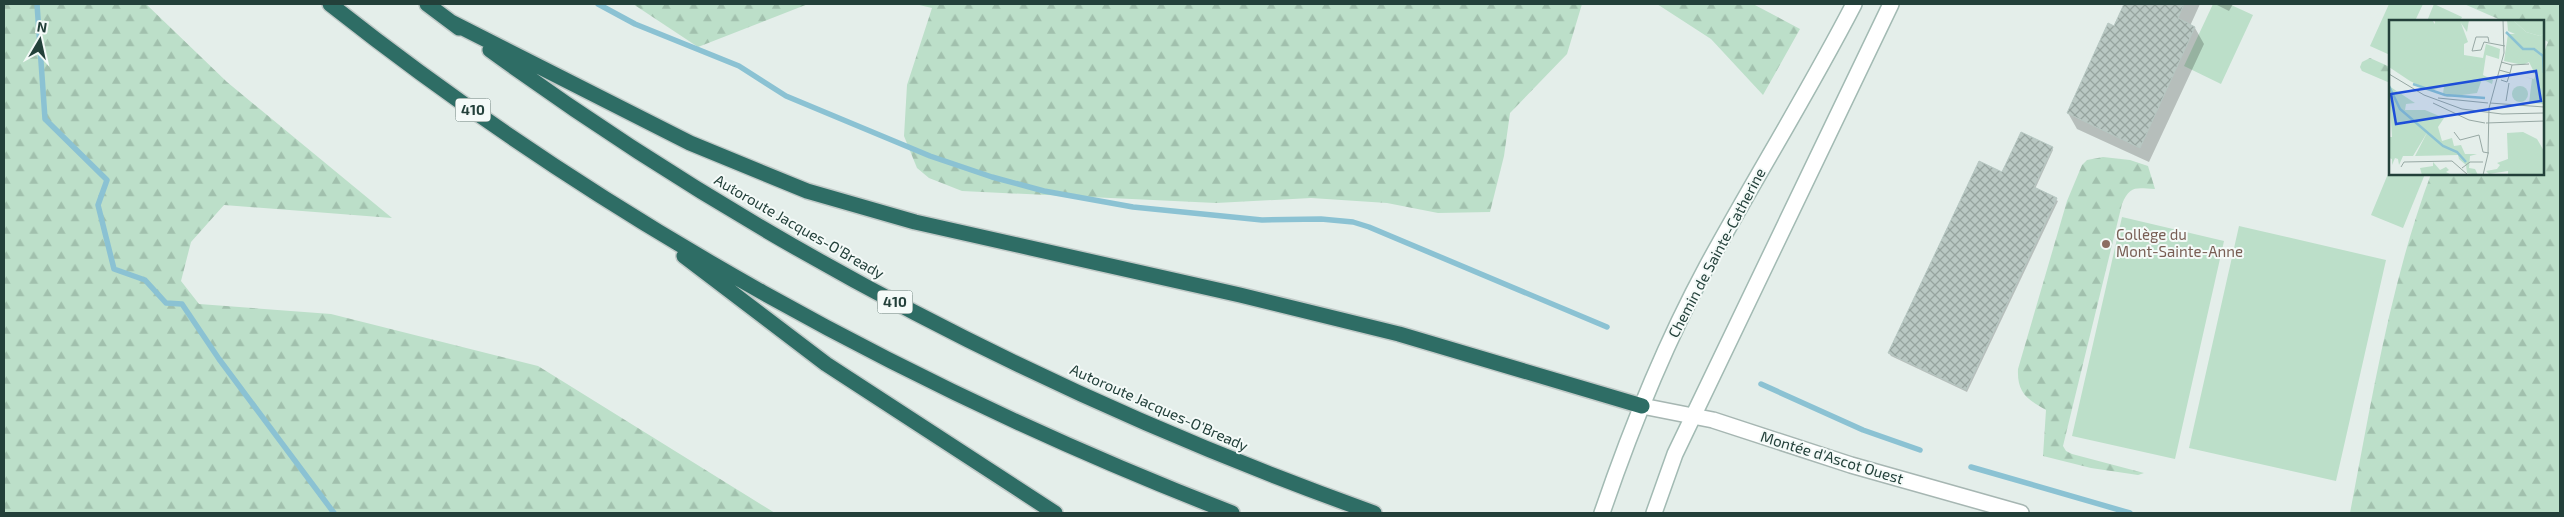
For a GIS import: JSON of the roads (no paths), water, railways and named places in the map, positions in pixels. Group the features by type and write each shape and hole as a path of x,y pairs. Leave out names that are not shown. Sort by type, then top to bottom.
{"highway":[{"name":"410","path":"330,4 476,112 621,208 797,312 942,387 1087,454 1232,513"},
{"name":"Autoroute Jacques-O'Bready","path":"427,4 559,98 660,165 787,242 902,305 1010,360 1124,414 1242,464 1374,513"},
{"path":"451,22 690,143 808,191 906,220 1240,294 1373,327 1486,358 1642,406"},
{"path":"621,208 826,364 1055,513"}],"main road":[{"name":"Chemin de Sainte-Catherine","path":"1602,513 1642,406 1707,266 1821,66 1854,4"},
{"path":"1654,513 1675,454 1755,283 1891,4"},
{"name":"Montée d'Ascot Ouest","path":"1642,406 1694,416 2021,513"}],"waterway":[{"path":"37,4 45,119 107,180 98,205 114,269 145,280 166,303 182,304 219,359 334,513"},
{"path":"598,4 635,24 739,66 786,96 930,156 992,177 1044,191 1133,207 1262,220 1321,219 1353,222 1607,327"},
{"path":"1761,384 1863,430 1920,450"},
{"path":"1971,467 2130,513"}],"place":[{"name":"Collège du Mont-Sainte-Anne","path":"2106,244"}]}
